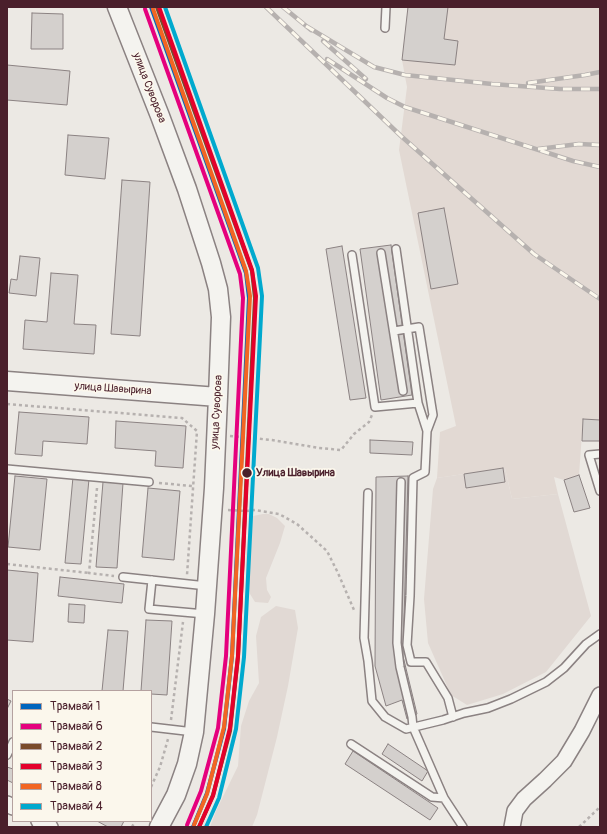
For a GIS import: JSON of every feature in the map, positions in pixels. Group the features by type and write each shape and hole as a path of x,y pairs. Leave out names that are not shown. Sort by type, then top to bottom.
{"street":[{"name":"улица Суворова","path":"117,7 187,189 218,289 221,317 214,488 205,614 194,732 187,764 176,796 159,827"},
{"name":"улица Шавырина","path":"7,381 218,397"},
{"path":"512,827 515,811 524,799 564,761 582,731 600,695"},
{"path":"41,822 50,827"}],"lane":[{"path":"385,28 386,7"},
{"path":"396,249 418,403 427,431"},
{"path":"381,253 403,391"},
{"path":"352,255 375,407 418,403"},
{"path":"394,331 419,327 432,415 427,431 426,472 413,478 410,596 407,645 411,662 426,662 448,698 453,717"},
{"path":"600,454 589,455 600,491"},
{"path":"7,469 149,482"},
{"path":"401,482 397,644 400,667 413,727 444,798 463,827"},
{"path":"368,493 364,638 372,701 385,717 406,729 488,708 546,682 564,668 586,644 600,634"},
{"path":"123,577 207,586"},
{"path":"152,580 149,609 205,614"},
{"path":"152,727 194,732"},
{"path":"7,756 12,744"},
{"path":"351,744 432,797 444,798"}],"path":[{"path":"7,404 182,418 197,431"},
{"path":"230,436 272,440 341,450 354,434 369,422 375,407"},
{"path":"89,573 98,477"},
{"path":"149,482 192,486"},
{"path":"224,510 255,510 279,514 296,524 327,551 354,611"},
{"path":"7,564 123,577"},
{"path":"579,827 600,807"}],"shaded area":[{"path":"408,7 600,7 600,420 583,420 579,475 564,480 554,477 558,494 512,499 505,468 437,478 440,432 456,426 399,150 407,87 402,60"},
{"path":"505,468 512,499 558,494 591,616 546,672 503,694 467,705 451,695 428,643 424,599 433,489 437,478"},
{"path":"269,514 277,518 285,526 266,578 267,590 271,597 268,603 255,602 250,594 246,575 246,552 249,527 253,516"},
{"path":"276,606 295,610 298,628 277,737 257,815 252,827 210,827 216,811 238,766 241,726 249,701 259,683 256,636 261,617"}],"building":[{"path":"408,7 448,7 444,39 458,41 455,65 402,60"},
{"path":"32,13 63,14 63,49 31,49"},
{"path":"7,65 70,71 67,105 7,100"},
{"path":"68,135 109,138 105,179 65,175"},
{"path":"122,180 150,182 140,336 111,334"},
{"path":"444,208 458,284 431,289 418,213"},
{"path":"391,245 412,395 381,400 360,249"},
{"path":"342,246 366,398 350,400 326,249"},
{"path":"20,256 40,258 36,296 9,293 11,279 17,280"},
{"path":"51,273 78,275 74,324 96,325 94,354 23,349 25,320 47,322"},
{"path":"19,412 89,417 87,444 43,441 42,456 15,454"},
{"path":"583,419 600,420 600,441 582,441"},
{"path":"116,421 186,426 183,468 155,466 156,451 115,448"},
{"path":"370,440 413,442 412,455 370,453"},
{"path":"503,468 505,482 466,488 464,474"},
{"path":"579,475 590,508 574,512 564,480"},
{"path":"15,476 47,479 40,550 8,547"},
{"path":"408,476 403,656 417,714 407,719 402,700 386,706 375,666 376,477"},
{"path":"73,477 89,479 81,564 65,563"},
{"path":"103,482 123,483 117,568 96,567"},
{"path":"148,488 180,491 174,560 142,557"},
{"path":"7,570 38,573 33,642 7,640"},
{"path":"60,577 124,584 122,603 58,596"},
{"path":"69,604 85,605 84,623 68,622"},
{"path":"146,620 172,621 167,695 152,694 152,690 141,690"},
{"path":"108,630 128,631 123,690 102,690"},
{"path":"7,699 11,701 7,709"},
{"path":"388,744 428,771 422,781 382,754"},
{"path":"353,751 438,808 430,820 345,764"},
{"path":"7,767 12,769 12,782 7,780"},
{"path":"99,822 124,822 121,827 108,827"}],"railway":[{"path":"266,7 401,136 534,254 600,299"},
{"path":"283,7 311,30"},
{"path":"306,26 374,67 405,75 560,89 600,89"},
{"path":"323,41 366,79"},
{"path":"327,59 387,98 405,107 573,161 600,167"},
{"path":"528,83 600,72"},
{"path":"538,149 579,144 600,145"}],"tram line":[{"name":"1","path":"151,7 246,273 249,298 232,656 224,729 207,793 193,827"},
{"name":"2","path":"157,7 252,271 255,298 238,657 230,731 213,795 199,827"},
{"name":"3","path":"159,7 252,270 256,296 238,656 230,728 213,796 199,827"},
{"name":"4","path":"165,7 258,268 262,296 244,657 236,729 219,798 206,827"},
{"name":"6","path":"145,9 240,274 243,298 226,656 218,728 201,791 187,825"},
{"name":"8","path":"153,9 246,271 250,296 232,656 224,727 207,794 194,825"}],"place":[{"name":"Улица Шавырина","path":"247,473"}]}
